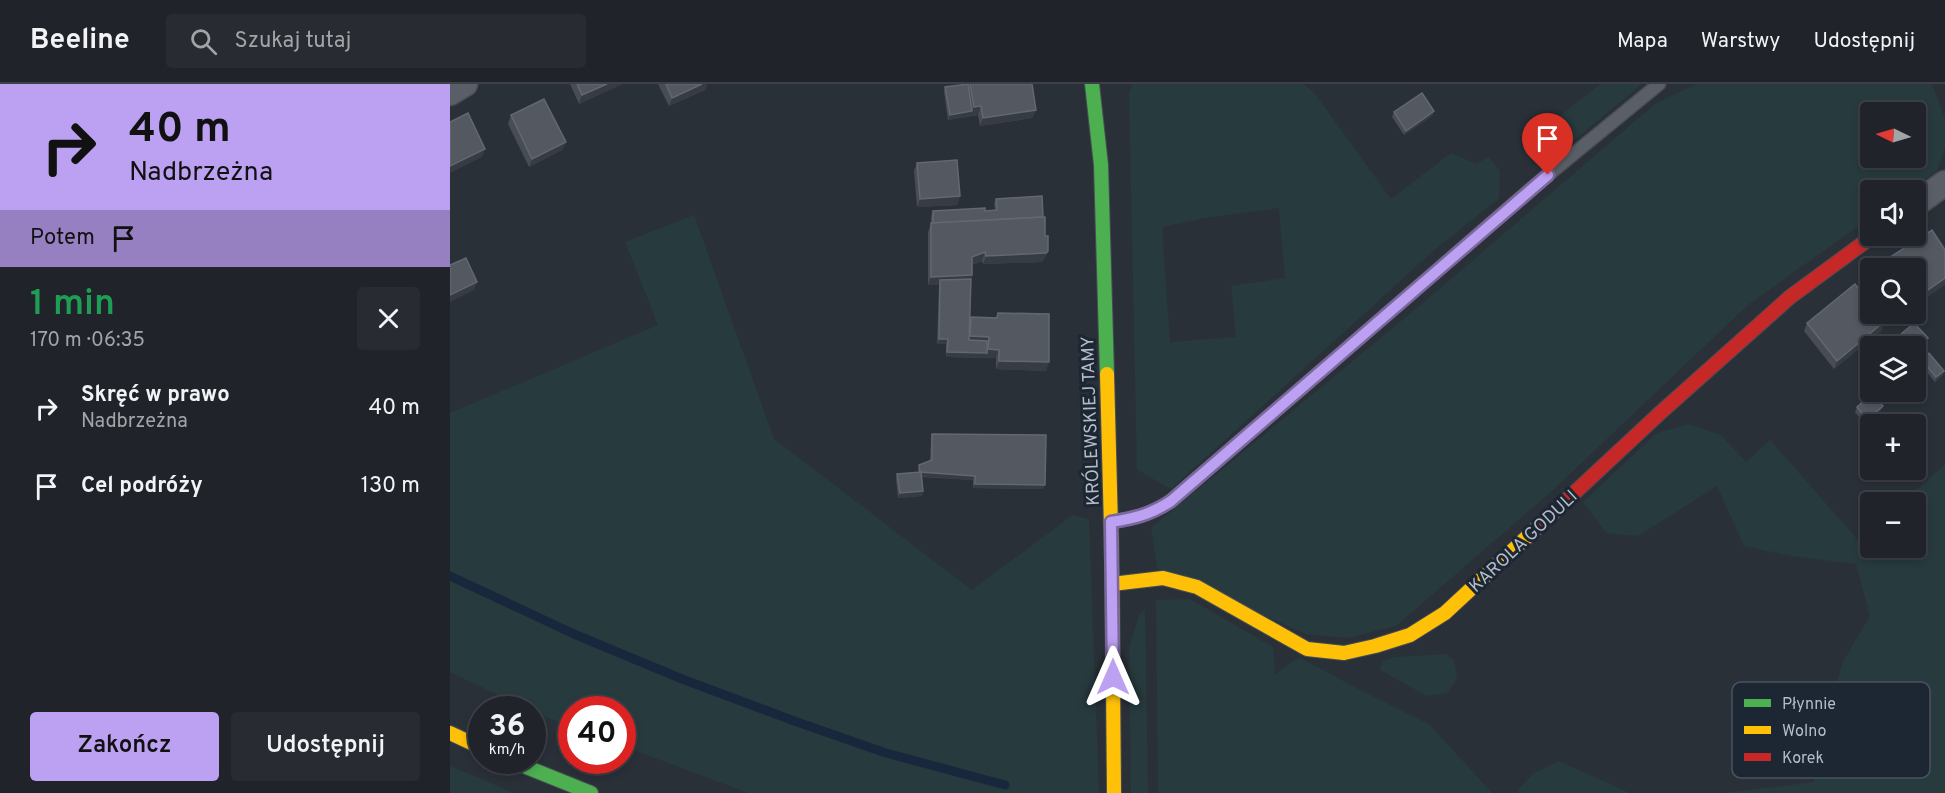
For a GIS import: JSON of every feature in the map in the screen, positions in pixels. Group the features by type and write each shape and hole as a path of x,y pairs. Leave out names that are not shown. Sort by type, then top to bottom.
{"main road":[{"name":"KRÓLEWSKIEJ TAMY","path":"1092,84 1101,165 1111,522 1114,793"},
{"name":"KAROLA GODULI","path":"1112,584 1163,578 1197,587 1307,649 1344,653 1410,635 1445,613 1660,413 1790,297 1860,246"},
{"path":"450,733 468,741"},
{"path":"544,774 591,793"}],"street":[{"path":"450,93 465,84"},
{"path":"1926,197 1945,183"}],"lane":[{"path":"1111,522 1142,516 1156,511 1171,501 1532,188 1659,84"}],"green space":[{"path":"1132,84 1304,84 1316,95 1391,199 1451,153 1477,164 1488,156 1500,171 1499,198 1431,253 1171,489 1137,470 1129,95","holes":["1279,208 1285,278 1231,286 1236,337 1170,342 1162,227 1205,218"]},
{"path":"1600,84 1642,84 1549,161 1528,141"},
{"path":"1696,84 1932,84 1945,119 1945,148 1937,171 1924,180 1860,180 1860,225 1748,305 1552,491 1396,626 1347,638 1306,634 1157,568 1151,528 1435,293 1655,104"},
{"path":"694,215 774,439 972,590 1073,515 1089,519 1099,793 748,793 636,751 636,696 558,696 558,722 546,717 546,696 500,696 450,672 450,413 658,325 625,242"},
{"path":"1688,424 1721,435 1746,462 1770,440 1860,540 1860,558 1926,558 1926,492 1914,492 1945,464 1945,793 1724,793 1814,782 1815,778 1930,778 1930,682 1838,682 1842,663 1870,616 1856,564 1792,556 1744,546 1717,486 1638,536 1606,533 1583,502 1657,433"},
{"path":"1190,599 1273,647 1275,675 1299,657 1430,725 1492,793 1158,793 1156,600"},
{"path":"1145,609 1148,793 1131,793 1129,649 1139,615"},
{"path":"1446,654 1454,660 1457,678 1447,693 1427,696 1380,670 1383,661 1395,657"},
{"path":"1559,761 1630,793 1519,793 1517,791 1534,773"},
{"path":"450,766 514,793 450,793"}],"building":[{"path":"577,84 607,84 582,95"},
{"path":"666,84 702,84 672,98"},
{"path":"968,84 972,111 950,115 945,87"},
{"path":"970,84 1032,84 1036,110 983,118 981,106 974,107"},
{"path":"1422,93 1434,111 1406,131 1394,112"},
{"path":"544,99 566,142 532,159 511,115"},
{"path":"468,113 485,149 450,166 450,122"},
{"path":"957,160 960,196 920,199 917,163"},
{"path":"1042,196 1043,217 933,223 933,211 985,208 985,211 997,210 996,199"},
{"path":"1045,217 1045,236 1048,236 1046,253 986,256 985,252 972,257 972,275 931,277 931,223"},
{"path":"1932,230 1945,250 1945,278 1926,291 1926,258 1889,258 1907,246 1926,246 1926,234"},
{"path":"466,258 477,282 450,295 450,265"},
{"path":"971,279 969,340 987,341 987,353 947,352 948,339 939,339 940,280"},
{"path":"1855,284 1860,290 1860,324 1881,324 1867,336 1860,336 1860,342 1837,361 1807,323"},
{"path":"998,313 1049,314 1049,362 999,361 999,350 988,349 989,337 970,336 971,317 997,318"},
{"path":"1915,324 1928,338 1926,340 1926,336 1900,335"},
{"path":"1929,353 1944,371 1936,377 1926,365 1926,356"},
{"path":"1862,402 1880,402 1883,406 1874,414 1862,414 1857,407"},
{"path":"932,434 1046,435 1045,485 975,484 975,476 920,472 919,465 932,460"},
{"path":"921,472 923,491 900,493 897,474"}],"waterway":[{"path":"450,576 574,634 682,679 886,753 1005,785"}],"traffic: fast":[{"path":"1092,84 1101,165 1107,374"},
{"path":"544,774 591,793"}],"traffic: slow":[{"path":"1107,374 1114,793"},
{"path":"1112,584 1163,578 1197,587 1307,649 1344,653 1410,635 1445,613 1542,523"},
{"path":"450,733 468,741"}],"traffic: jam":[{"path":"1542,523 1660,413 1790,297 1860,246"}],"route":[{"path":"1113,677 1111,522 1142,516 1156,511 1171,501 1548,175"}]}
